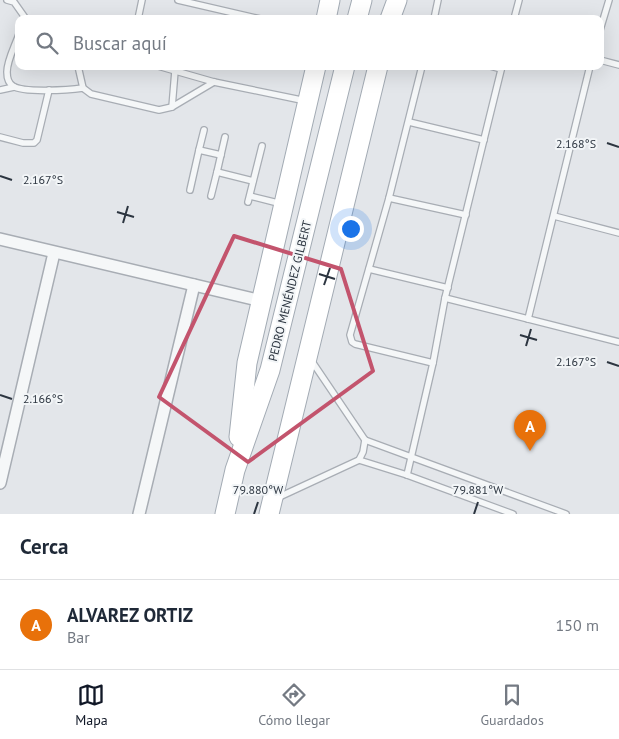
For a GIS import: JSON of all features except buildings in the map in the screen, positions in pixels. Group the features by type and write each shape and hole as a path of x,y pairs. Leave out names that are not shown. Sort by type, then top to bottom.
{"main road":[{"path":"358,15 362,0"},
{"path":"390,15 391,0"},
{"path":"391,15 397,0"},
{"path":"236,470 247,363 315,70"},
{"name":"PEDRO MENÉNDEZ GILBERT","path":"225,514 236,470 270,370 344,70"},
{"path":"271,507 377,70"}],"street":[{"path":"0,239 262,301"},
{"path":"0,483 54,253"},
{"path":"139,514 194,285"}],"lane":[{"path":"7,0 14,2 23,15"},
{"path":"139,15 142,0"},
{"path":"178,0 243,15"},
{"path":"435,15 438,0"},
{"path":"515,15 519,0"},
{"path":"604,17 609,0"},
{"path":"14,87 8,81 7,71 15,46"},
{"path":"604,61 619,65"},
{"path":"79,70 83,88"},
{"path":"172,70 214,82 308,102"},
{"path":"421,70 389,198 350,335 354,344 433,363"},
{"path":"407,475 433,363 445,298 502,70"},
{"path":"528,319 589,70"},
{"path":"172,106 175,71"},
{"path":"0,90 14,87 49,90 83,88 91,94 158,110 172,106 214,82"},
{"path":"0,137 23,143 34,143 37,140 49,90"},
{"path":"409,122 484,140"},
{"path":"190,190 204,130"},
{"path":"212,196 225,137"},
{"path":"262,146 249,199 284,204"},
{"path":"199,150 221,155"},
{"path":"217,172 253,181"},
{"path":"389,198 466,215"},
{"path":"554,216 619,233"},
{"path":"369,270 448,288"},
{"path":"445,298 619,342"},
{"path":"308,356 365,440 566,514"},
{"path":"271,507 359,460 363,452 365,440"},
{"path":"359,460 407,475 513,514"}],"highlighted area":[{"path":"234,236 341,269 373,371 248,462 159,397"}],"place":[{"name":"ALVAREZ ORTIZ","path":"530,451"}]}
